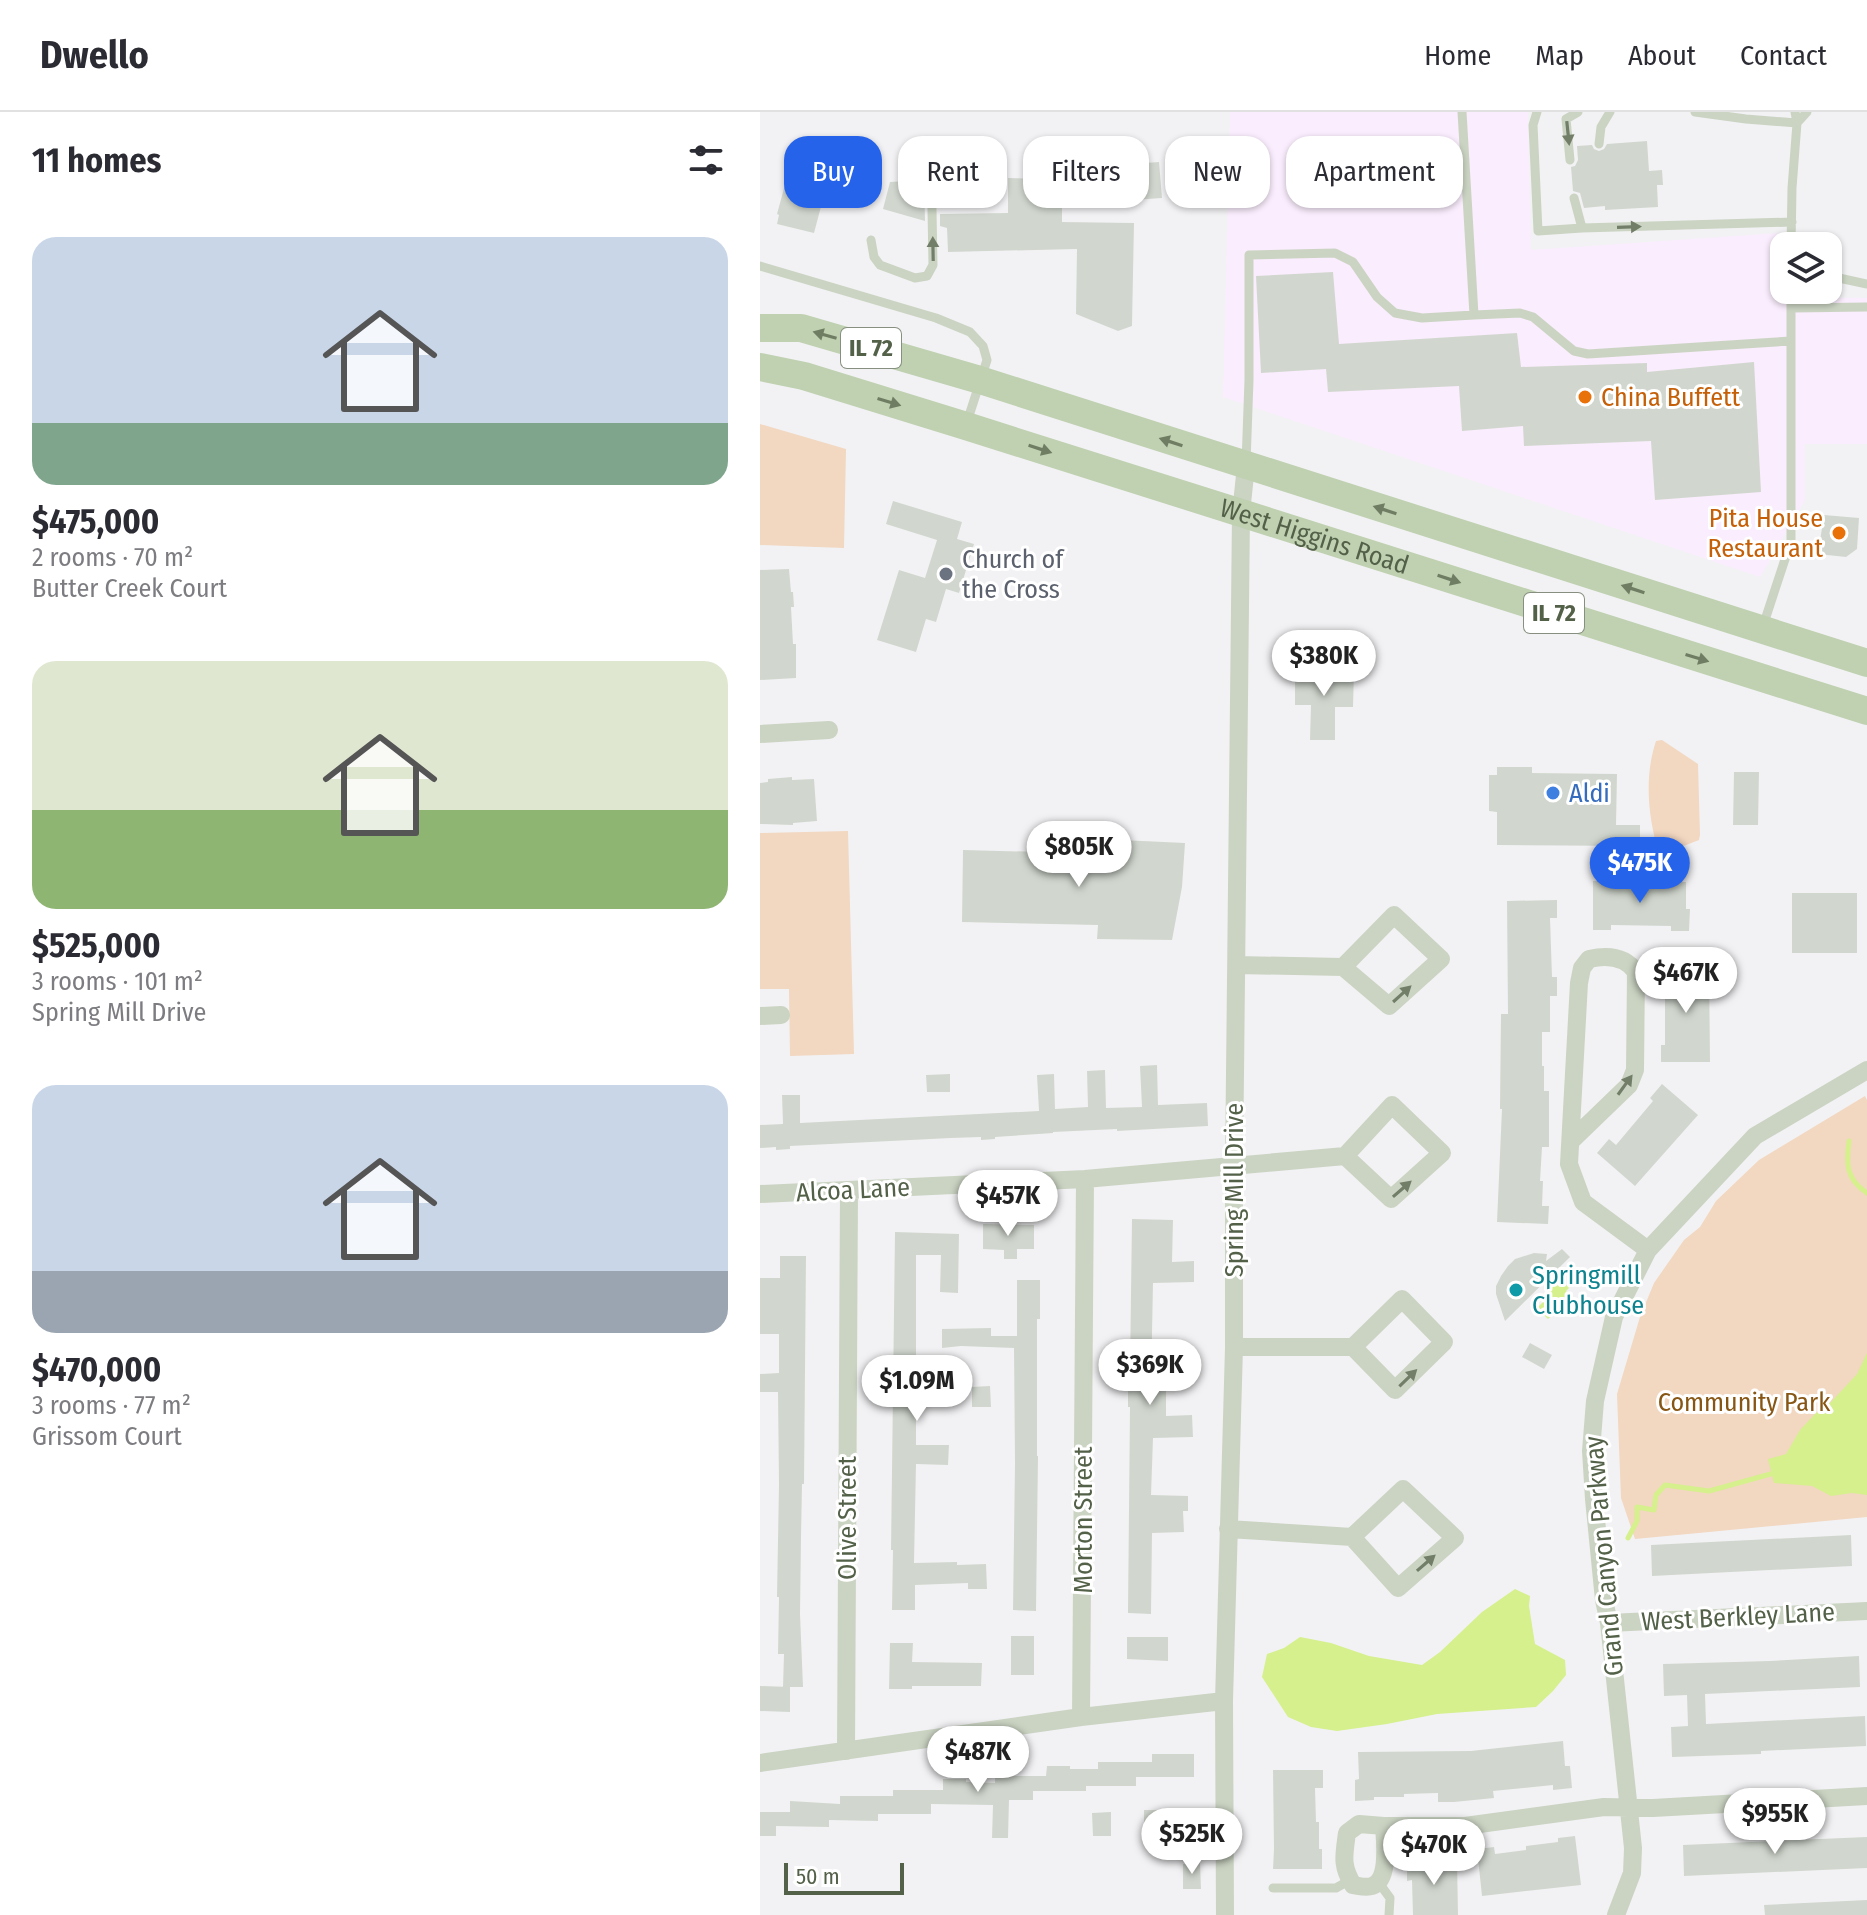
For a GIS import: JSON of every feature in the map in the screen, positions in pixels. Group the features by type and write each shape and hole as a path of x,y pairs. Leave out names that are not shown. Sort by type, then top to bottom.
{"main road":[{"name":"West Higgins Road","path":"760,328 801,328 980,380 1867,663"},
{"name":"West Higgins Road","path":"760,367 804,376 966,426 1867,711"}],"street":[{"name":"Spring Mill Drive","path":"1225,1915 1224,1701 1234,1347 1241,513 1246,466"},
{"path":"760,734 829,730"},
{"path":"1237,965 1343,967 1389,1006 1441,959 1394,915 1343,967"},
{"path":"1571,1141 1629,1085 1635,1070 1636,972 1631,965 1613,957 1589,959 1582,968 1569,1164 1583,1202 1648,1250"},
{"path":"760,1016 781,1015"},
{"name":"Grand Canyon Parkway","path":"1616,1915 1632,1873 1633,1848 1604,1600 1591,1451 1595,1401 1614,1317 1648,1250 1755,1136 1867,1070"},
{"path":"1392,1105 1442,1153 1391,1199 1345,1156 1392,1105"},
{"name":"Alcoa Lane","path":"760,1194 1085,1179 1345,1156"},
{"name":"Morton Street","path":"1081,1717 1085,1179"},
{"name":"Olive Street","path":"846,1751 849,1190"},
{"path":"1234,1347 1353,1347 1402,1299 1444,1342 1395,1390 1353,1347"},
{"path":"1228,1529 1352,1537 1398,1588 1455,1538 1403,1489 1352,1537"},
{"name":"West Berkley Lane","path":"1609,1623 1867,1611"},
{"path":"760,1763 1081,1717 1224,1701"},
{"path":"1384,1826 1384,1871 1379,1883 1369,1888 1353,1885 1345,1872 1345,1851 1347,1833 1359,1824 1465,1826 1604,1807 1867,1796"}],"lane":[{"path":"1462,112 1474,315"},
{"path":"1537,112 1533,125 1538,231 1792,222"},
{"path":"1570,160 1566,119 1578,112"},
{"path":"1599,144 1601,127 1610,112"},
{"path":"1695,112 1746,119 1796,117 1807,112"},
{"path":"1792,232 1796,117"},
{"path":"1574,198 1582,228"},
{"path":"871,240 874,257 880,265 915,278 927,276 933,265 932,208"},
{"path":"1246,466 1249,255 1335,253 1353,262 1377,297 1395,313 1422,318 1520,313 1533,317 1574,351 1588,354 1791,341"},
{"path":"760,266 936,318 970,332 983,346 987,360 966,426"},
{"path":"1842,279 1867,284"},
{"path":"1762,630 1791,541 1791,304"},
{"path":"1791,308 1867,307"},
{"path":"1273,1888 1336,1888 1350,1880"},
{"path":"1379,1883 1390,1898 1389,1915"}],"shaded area":[{"path":"1230,112 1528,112 1531,250 1770,234 1770,304 1842,304 1842,298 1867,298 1867,444 1805,444 1805,500 1760,577 1223,397 1228,208 1270,208 1270,136 1229,136"},
{"path":"1560,1278 1569,1288 1566,1291 1571,1297 1548,1319 1537,1308 1549,1296 1546,1291"},
{"path":"1867,1353 1867,1495 1852,1493 1831,1496 1812,1486 1774,1483 1768,1459 1786,1454 1800,1430 1857,1374"},
{"path":"1515,1589 1530,1596 1535,1644 1565,1660 1566,1675 1536,1707 1437,1714 1337,1731 1311,1727 1288,1717 1262,1677 1267,1654 1284,1648 1300,1637 1331,1643 1369,1656 1422,1665 1482,1612"}],"green space":[{"path":"760,424 846,449 844,548 760,545"},
{"path":"1662,740 1698,764 1700,835 1699,840 1659,854 1652,826 1649,783 1656,741"},
{"path":"848,831 854,1054 790,1056 789,989 760,989 760,833"},
{"name":"Community Park","path":"1865,1096 1867,1517 1635,1539 1621,1498 1617,1394 1640,1317 1654,1283 1684,1240 1700,1227 1716,1201 1759,1160"}],"building":[{"path":"1647,141 1649,171 1662,170 1663,185 1657,185 1658,207 1584,208 1580,193 1573,191 1571,167 1578,160 1577,146 1592,145 1599,151 1607,144"},
{"path":"1159,162 1162,198 1149,199 1149,163"},
{"path":"1008,178 1023,178 1023,208 1062,208 1062,222 1134,223 1132,326 1118,331 1076,314 1077,249 948,252 947,228 940,226 940,214 1008,213"},
{"path":"890,182 898,182 898,208 925,208 925,221 883,209"},
{"path":"784,188 784,208 821,208 814,233 777,224"},
{"path":"1333,272 1339,344 1517,333 1521,367 1647,363 1647,372 1754,362 1761,492 1655,500 1651,441 1524,446 1523,426 1462,431 1459,386 1328,392 1326,369 1261,373 1256,276"},
{"name":"Church of the Cross","path":"893,501 962,522 957,539 974,544 959,593 946,589 936,622 926,619 916,652 877,640 899,570 925,578 937,540 886,524"},
{"name":"Pita House Restaurant","path":"1824,515 1859,518 1857,549 1846,557 1818,554"},
{"path":"789,569 794,607 791,607 796,678 760,680 760,570"},
{"path":"1295,671 1354,671 1353,707 1335,707 1335,740 1310,740 1311,705 1295,705"},
{"name":"Aldi","path":"1497,767 1532,767 1532,773 1617,774 1616,825 1640,825 1640,846 1497,845 1497,812 1489,811 1489,775 1497,775"},
{"path":"1734,772 1759,772 1758,825 1733,825"},
{"path":"792,777 792,780 814,779 817,821 793,825 760,824 760,783 768,782 768,779"},
{"path":"1121,840 1185,843 1182,887 1172,940 1097,939 1098,925 962,922 963,850 1120,854"},
{"path":"1593,881 1686,882 1689,931 1671,931 1671,926 1611,925 1611,930 1593,930"},
{"path":"1792,893 1857,893 1857,953 1792,953"},
{"path":"1557,900 1557,918 1550,918 1552,977 1557,977 1557,996 1550,996 1550,1032 1542,1032 1544,1091 1549,1091 1549,1147 1542,1147 1540,1181 1543,1181 1542,1206 1549,1206 1548,1224 1497,1222 1502,1109 1501,1014 1508,1014 1507,901"},
{"path":"1709,967 1710,1062 1661,1062 1661,1045 1665,1045 1665,988 1660,988 1660,968"},
{"path":"1157,1065 1158,1105 1207,1103 1208,1126 1053,1132 981,1140 981,1137 951,1138 790,1146 790,1149 776,1150 776,1147 760,1148 760,1125 783,1124 782,1095 800,1095 800,1123 1039,1111 1037,1075 1054,1074 1055,1109 1088,1107 1087,1071 1105,1070 1106,1108 1142,1107 1140,1066"},
{"path":"950,1074 950,1092 927,1092 926,1075"},
{"path":"1662,1084 1698,1115 1635,1186 1597,1153 1609,1139 1616,1145 1653,1101 1650,1098"},
{"path":"1132,1219 1173,1220 1172,1262 1194,1261 1194,1282 1153,1283 1151,1384 1166,1384 1166,1416 1192,1415 1193,1437 1153,1438 1151,1495 1188,1496 1188,1511 1183,1511 1184,1532 1152,1533 1151,1614 1128,1613 1128,1368"},
{"path":"983,1224 1034,1225 1034,1249 1017,1249 1017,1259 1004,1259 1004,1250 983,1249"},
{"path":"895,1232 959,1234 958,1293 940,1292 941,1255 916,1255 916,1445 949,1445 948,1465 916,1464 914,1563 986,1564 987,1589 968,1589 968,1583 915,1585 915,1610 892,1610"},
{"name":"Springmill Clubhouse","path":"1562,1249 1570,1257 1505,1321 1496,1286 1508,1266 1515,1259 1534,1253 1547,1254 1546,1261"},
{"path":"780,1256 806,1256 800,1614 803,1687 783,1687 784,1654 778,1654 778,1392 760,1392 760,1374 779,1373 779,1334 760,1334 760,1278 780,1278"},
{"path":"1017,1280 1040,1280 1040,1319 1037,1319 1036,1611 1013,1610 1014,1348 942,1348 942,1329 991,1328 991,1336 1017,1336"},
{"path":"1530,1343 1552,1355 1544,1369 1522,1357"},
{"path":"990,1386 991,1407 972,1407 972,1387"},
{"path":"1851,1535 1852,1566 1652,1576 1651,1545"},
{"path":"1011,1636 1034,1636 1034,1675 1011,1675"},
{"path":"1127,1637 1168,1637 1168,1661 1127,1659"},
{"path":"890,1643 913,1643 912,1662 982,1663 981,1686 889,1689"},
{"path":"1859,1656 1860,1687 1705,1694 1706,1724 1865,1716 1866,1746 1672,1757 1671,1727 1688,1726 1687,1695 1664,1696 1663,1664"},
{"path":"760,1686 790,1687 790,1712 760,1711"},
{"path":"1563,1741 1565,1766 1570,1766 1572,1788 1553,1790 1553,1785 1493,1791 1494,1798 1454,1802 1438,1802 1438,1793 1355,1801 1355,1780 1359,1779 1358,1752 1471,1751"},
{"path":"1152,1754 1194,1754 1194,1777 1136,1777 1136,1786 1086,1786 1086,1791 1033,1791 1033,1800 1009,1800 1008,1838 992,1838 993,1805 931,1804 931,1814 878,1814 878,1821 829,1820 829,1827 776,1826 776,1836 760,1836 760,1812 790,1812 790,1801 840,1804 840,1796 893,1796 893,1790 943,1790 943,1779 995,1783 995,1776 1046,1776 1047,1766 1098,1769 1098,1762 1152,1762"},
{"path":"1273,1770 1323,1770 1323,1788 1315,1788 1322,1869 1273,1869"},
{"path":"1144,1810 1164,1810 1164,1829 1144,1830"},
{"path":"1111,1812 1111,1836 1093,1836 1092,1813"},
{"path":"1575,1836 1581,1885 1482,1896 1477,1849 1494,1847 1495,1854 1526,1850 1526,1846 1558,1842 1558,1838"},
{"path":"1867,1837 1867,1868 1684,1876 1683,1845"},
{"path":"1457,1859 1458,1915 1413,1915 1412,1880 1407,1881 1407,1860"},
{"path":"1200,1863 1201,1889 1183,1889 1183,1864"},
{"path":"1867,1900 1867,1915 1765,1915 1764,1905"}],"waterway":[{"path":"1849,1141 1851,1176 1867,1193"},
{"path":"1628,1538 1637,1521 1637,1507 1654,1510 1656,1495 1665,1485 1709,1491 1778,1472"}],"place":[{"name":"China Buffett","path":"1585,397"},
{"name":"Pita House Restaurant","path":"1839,533"},
{"name":"Church of the Cross","path":"946,574"},
{"name":"Aldi","path":"1553,793"},
{"name":"Springmill Clubhouse","path":"1516,1290"}]}
